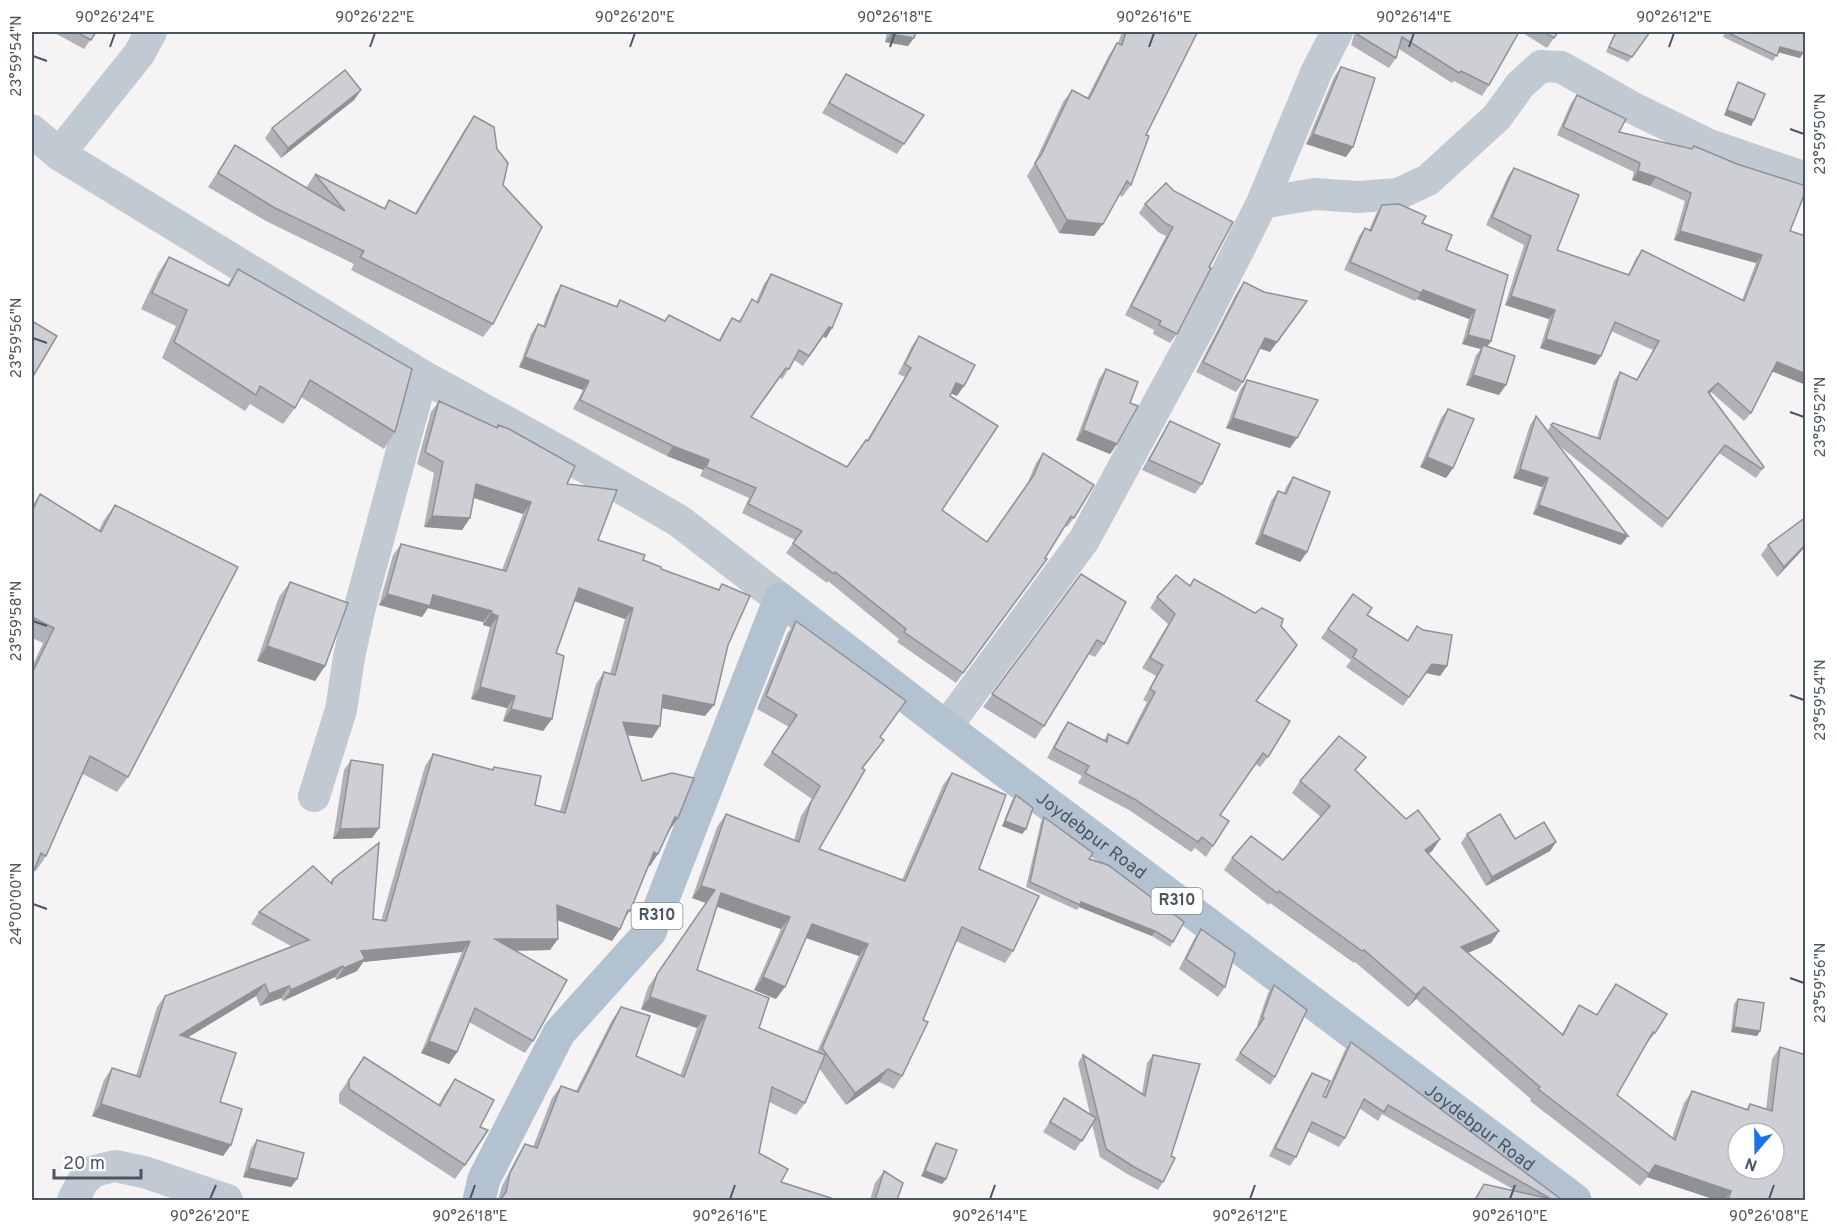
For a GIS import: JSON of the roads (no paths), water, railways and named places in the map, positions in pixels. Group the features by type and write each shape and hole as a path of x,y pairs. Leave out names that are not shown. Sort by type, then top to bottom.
{"main road":[{"name":"Joydebpur Road","path":"780,599 946,727 1575,1200"},
{"name":"R310","path":"479,1200 484,1179 559,1033 651,932 780,599"}],"street":[{"path":"59,154 139,54 152,32"},
{"path":"946,727 1084,540 1200,326 1262,203 1316,73 1337,32"},
{"path":"1262,203 1315,194 1358,196 1398,194 1428,180 1497,117 1520,85 1541,66 1561,67 1633,108 1709,145 1806,178"},
{"path":"32,131 59,154 422,376 679,521 780,599"},
{"path":"314,796 341,710 360,607 422,376"},
{"path":"73,1200 83,1181 94,1171 116,1166 144,1172 227,1200"}]}
